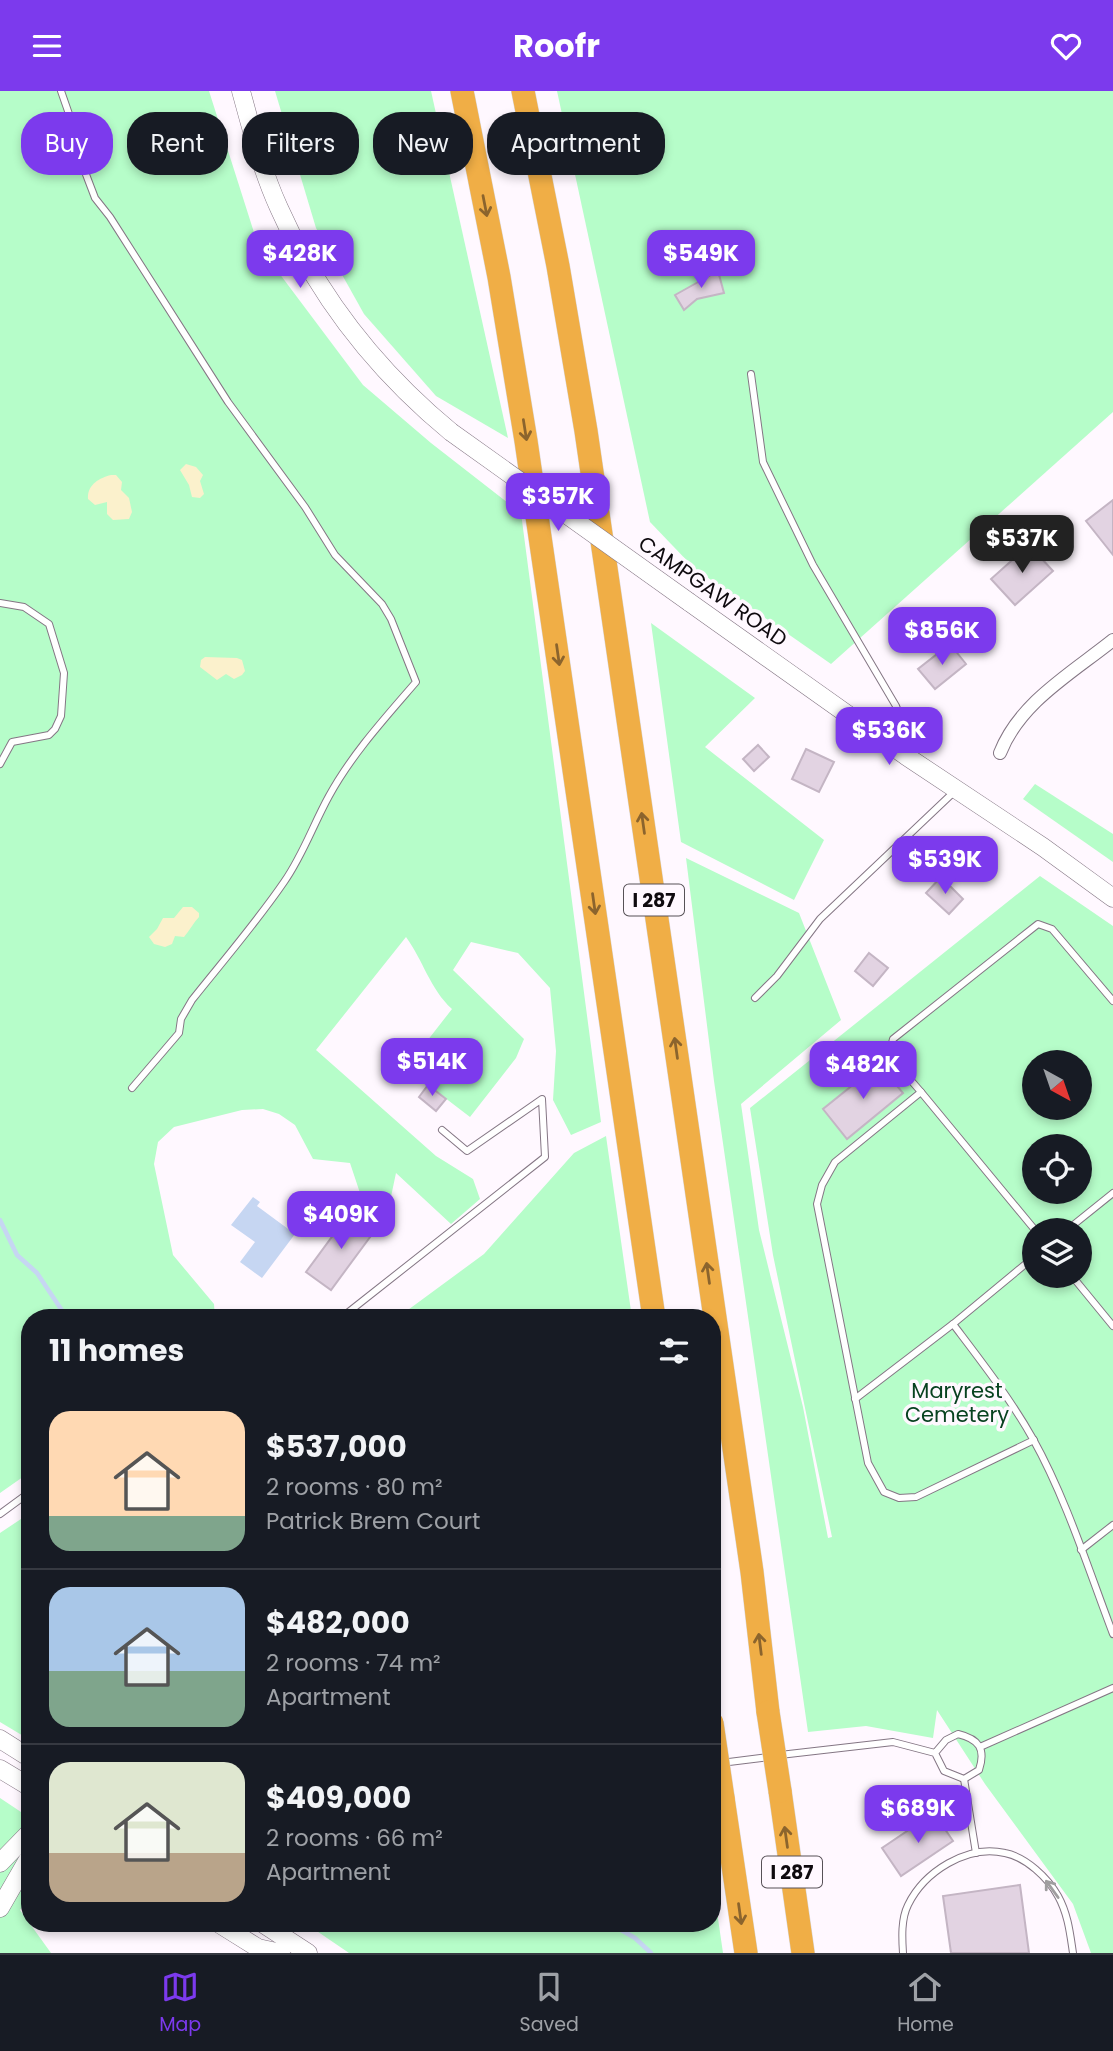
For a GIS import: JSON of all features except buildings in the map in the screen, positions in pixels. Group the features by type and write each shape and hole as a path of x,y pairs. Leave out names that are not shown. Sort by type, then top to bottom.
{"highway":[{"name":"I 287","path":"461,91 499,277 528,453 653,1309"},
{"name":"I 287","path":"523,91 558,266 593,481 714,1309"},
{"name":"I 287","path":"721,1359 803,1953"},
{"name":"I 287","path":"721,1784 746,1953"}],"main road":[{"name":"CAMPGAW ROAD","path":"241,91 274,197 314,276 353,332 405,391 451,432 906,756 1044,846 1113,898"},
{"path":"0,1739 21,1752"},
{"path":"0,1769 21,1782"},
{"path":"0,1863 21,1841"},
{"path":"0,1908 21,1872"},
{"path":"0,1918 21,1888"},
{"path":"232,1932 258,1948 281,1953"},
{"path":"276,1932 307,1953"}],"street":[{"path":"1000,753 1006,736 1028,708 1113,640"}],"lane":[{"path":"61,91 74,142 94,198 110,217 228,402 305,507 335,555 382,604 391,619 416,682 385,716 328,796 313,832 285,881 192,1000 181,1019 178,1033 132,1088"},
{"path":"751,375 764,463 813,565 897,706 903,725 906,756"},
{"path":"0,603 24,607 49,624 64,679 61,716 55,729 49,735 12,742 0,764"},
{"path":"755,998 778,976 820,919 958,789"},
{"path":"1025,1218 889,1055 894,1039 1038,924 1052,929 1113,1001"},
{"path":"921,1092 835,1162 821,1185 817,1204 868,1463 884,1492 899,1497 916,1497 1034,1440"},
{"path":"352,1309 545,1157 542,1098 467,1151 442,1130"},
{"path":"1082,1218 1113,1193"},
{"path":"855,1399 1022,1267"},
{"path":"1082,1288 1113,1326"},
{"path":"953,1324 1004,1393 1034,1440 1113,1634"},
{"path":"0,1514 21,1499"},
{"path":"1081,1550 1113,1525"},
{"path":"980,1747 1113,1688"},
{"path":"935,1753 946,1739 958,1734 970,1737 980,1747 984,1757 979,1770 964,1779"},
{"path":"721,1764 893,1742 935,1753 944,1771 964,1779"},
{"path":"964,1779 976,1853"},
{"path":"903,1953 903,1923 907,1907 922,1883 961,1857 976,1853 1005,1853 1025,1862 1041,1875 1058,1895 1068,1922 1073,1953"}],"green space":[{"path":"0,91 209,91 216,112 127,112 127,175 228,175 228,151 258,245 363,385 431,443 521,513 601,1122 571,1135 553,1100 556,1051 550,988 518,953 471,942 453,970 524,1039 516,1058 470,1117 406,1068 452,1009 438,993 406,937 316,1050 436,1156 473,1179 480,1199 451,1224 396,1173 385,1225 365,1208 350,1163 313,1159 295,1125 279,1114 263,1109 242,1110 174,1127 158,1142 154,1164 173,1255 214,1304 214,1309 21,1309 21,1478 0,1493"},
{"path":"275,91 431,91 436,112 373,112 373,175 450,175 508,438 436,396 364,314 316,228 300,175 359,175 359,112 281,112"},
{"path":"557,91 1113,91 1113,412 831,664 694,568 650,522 575,175 665,175 665,112 562,112"},
{"path":"651,623 755,698 705,747 824,840 794,900 681,842"},
{"path":"1035,784 1113,834 1113,862 1023,799"},
{"name":"Maryrest Cemetery","path":"686,858 799,913 841,1020 741,1104 759,1230 803,1407 828,1538 832,1537 773,1255 750,1108 1040,876 1113,926 1113,1953 1091,1953 1073,1904 985,1784 937,1710 933,1738 866,1726 808,1732 714,1081"},
{"path":"606,1136 631,1309 409,1309 484,1254 574,1153"},
{"path":"21,1519 21,1735 0,1722 0,1533"},
{"path":"0,1798 21,1812 21,1932 36,1932 51,1953 0,1953"},
{"path":"318,1932 720,1932 723,1953 349,1953"}],"sand":[{"path":"186,464 196,467 203,475 200,481 204,494 200,498 192,497 189,485 180,470"},
{"path":"116,475 122,482 121,490 129,498 132,512 129,519 113,520 107,514 107,502 95,505 88,499 89,490 95,483"},
{"path":"205,657 237,658 242,660 245,671 234,679 226,674 217,680 200,667 201,660"},
{"path":"183,907 192,907 199,913 199,917 184,937 175,936 172,944 165,947 154,944 149,937 163,918 174,918"}],"water":[{"path":"253,1197 260,1202 257,1206 295,1234 262,1278 240,1262 255,1242 231,1225"}],"waterway":[{"path":"0,1220 17,1255 37,1273 61,1309"},
{"path":"625,1932 651,1953"}]}
